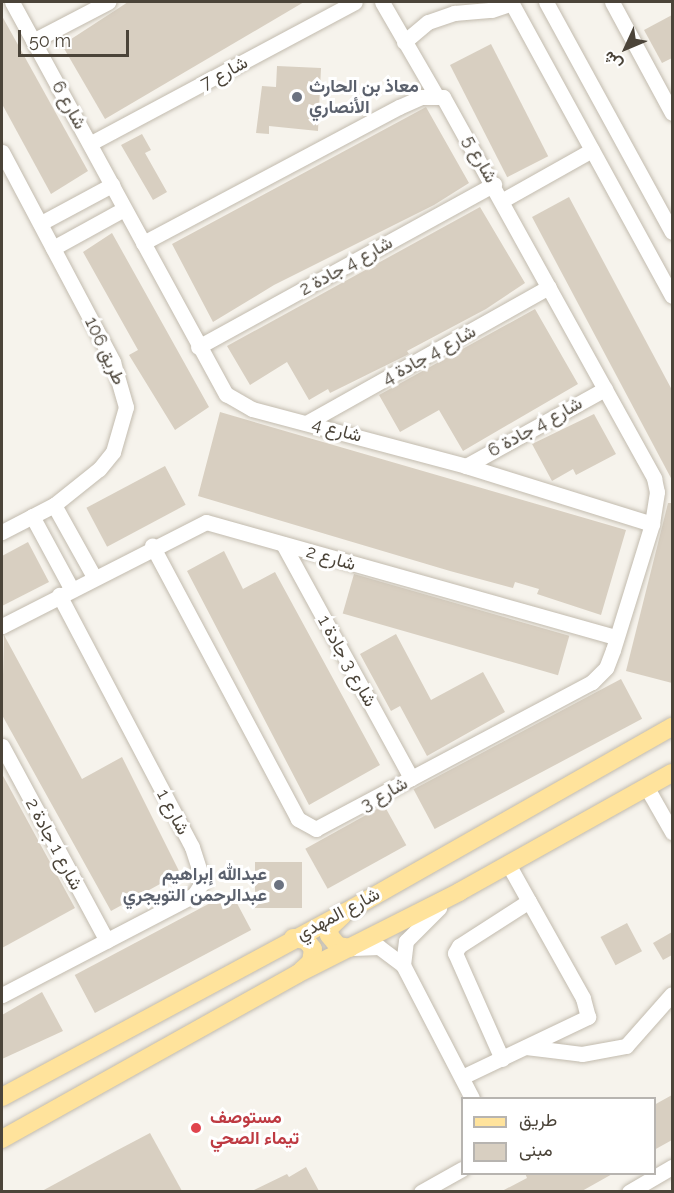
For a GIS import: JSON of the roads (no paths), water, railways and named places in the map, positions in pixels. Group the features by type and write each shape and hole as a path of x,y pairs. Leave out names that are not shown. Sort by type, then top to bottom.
{"main road":[{"name":"شارع المهدي","path":"2,1097 293,938 353,908 672,727"},
{"name":"شارع المهدي","path":"2,1139 297,974 459,892 672,773"},
{"path":"350,948 332,941 330,927 353,908"},
{"path":"293,938 306,940 313,950 311,962 297,974"}],"street":[{"name":"شارع 6","path":"12,2 91,143 124,209"},
{"path":"33,41 108,2"},
{"name":"شارع 7","path":"91,143 355,2"},
{"name":"شارع 5","path":"382,2 436,95 450,105 654,478 657,492 652,524"},
{"path":"404,42 428,22 454,13 492,10 511,2 672,296"},
{"path":"546,2 672,232"},
{"path":"612,2 672,113"},
{"path":"143,243 399,107 421,97 436,95"},
{"path":"503,200 592,150"},
{"name":"طريق 106","path":"2,152 113,362 126,407 112,452 82,486 54,505 2,532"},
{"name":"شارع 4 جادة 2","path":"198,347 494,184"},
{"path":"41,223 112,185"},
{"path":"53,248 124,209"},
{"name":"شارع 4","path":"124,209 198,347 226,394 239,403 466,466 652,524"},
{"name":"شارع 4 جادة 4","path":"308,422 549,288"},
{"name":"شارع 4 جادة 6","path":"466,466 605,388"},
{"path":"54,505 94,577"},
{"path":"2,626 65,592 32,516"},
{"name":"شارع 2","path":"65,592 152,546 206,522 615,637"},
{"name":"شارع 3","path":"152,546 303,825 322,828 592,682 606,668 652,524"},
{"name":"شارع 3 جادة 1","path":"283,544 411,778"},
{"name":"شارع 1","path":"2,993 194,895 202,887 204,874 65,592"},
{"name":"شارع 1 جادة 2","path":"2,746 107,941"},
{"path":"647,788 672,832"},
{"path":"462,1077 584,1022 589,1009 508,864"},
{"path":"403,965 406,941 419,924 459,892"},
{"path":"502,1059 455,953 459,946 529,901"},
{"path":"350,948 379,947 403,965 472,1097"},
{"path":"526,1047 582,1054 626,1046 672,994"},
{"path":"629,1191 672,1167"},
{"path":"421,1191 461,1170"}],"place":[{"name":"معاذ بن الحارث الأنصاري","path":"297,97"},
{"name":"عبدالله إبراهيم عبدالرحمن التويجري","path":"279,885"},
{"name":"مستوصف تيماء الصحي","path":"196,1128"}]}
